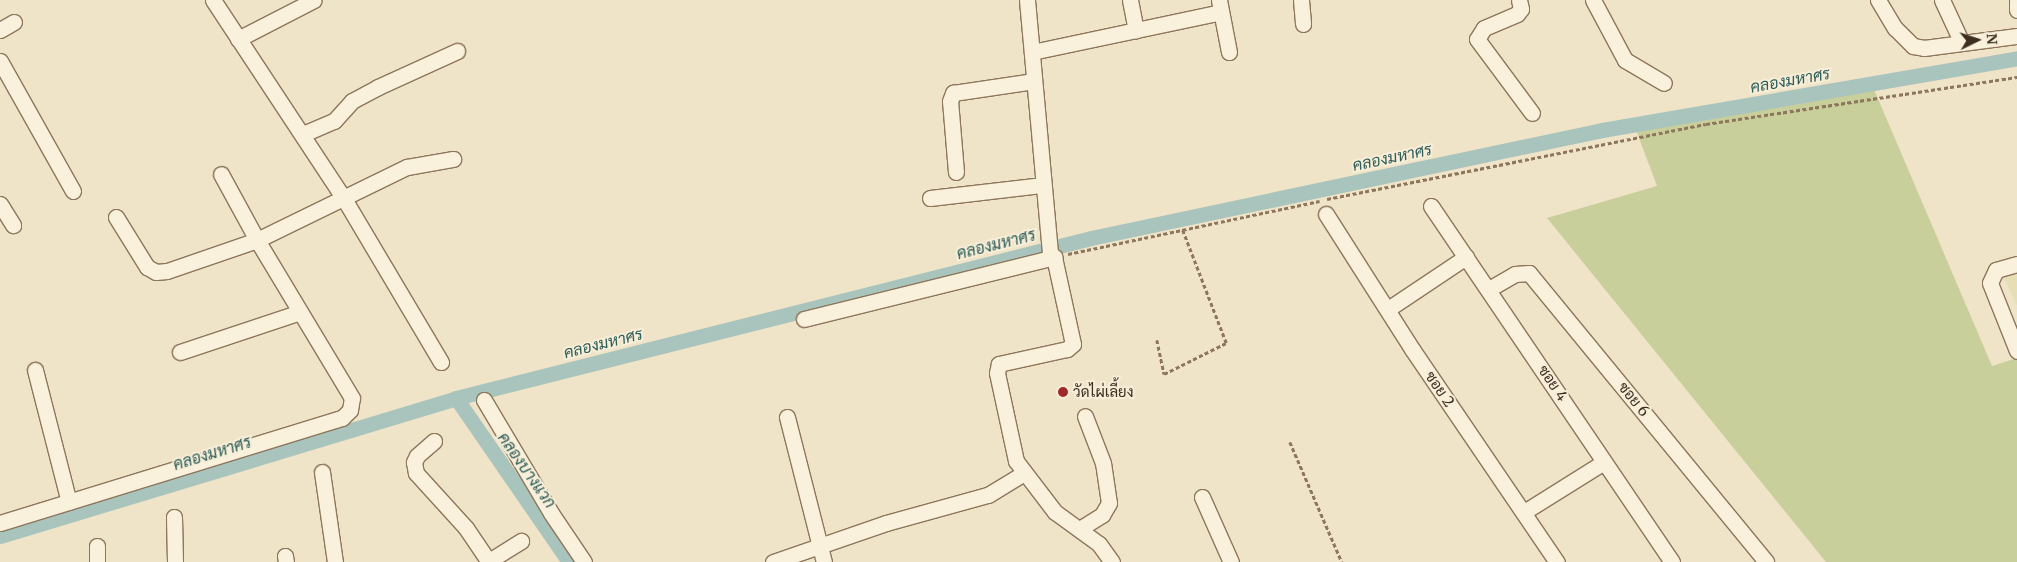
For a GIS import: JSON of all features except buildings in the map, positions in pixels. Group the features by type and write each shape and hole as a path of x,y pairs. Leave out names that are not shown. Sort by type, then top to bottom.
{"street":[{"path":"213,0 304,134 338,199 441,362"},
{"path":"238,39 314,0"},
{"path":"1026,0 1049,236 1073,344 1067,349 999,364 997,373 1006,427 1016,461 1056,512 1081,528 1100,544 1112,562"},
{"path":"1130,0 1136,30"},
{"path":"1301,0 1303,24"},
{"path":"1519,0 1521,9 1516,14 1484,28 1477,39 1532,113"},
{"path":"1593,0 1625,60 1664,83"},
{"path":"1878,0 1896,28 1913,46 1962,43 2017,36"},
{"path":"1942,0 1962,43"},
{"path":"2017,1 2017,10"},
{"path":"1032,52 1136,30 1220,6 1229,52"},
{"path":"0,30 14,22"},
{"path":"304,134 334,120 352,101 457,50"},
{"path":"0,61 73,191"},
{"path":"956,172 950,101 953,93 1034,81"},
{"path":"116,217 147,266 156,272 166,271 257,240 306,214 407,167 453,159"},
{"path":"0,523 342,418 350,410 352,398 257,240 221,174"},
{"path":"930,198 1044,185"},
{"path":"0,204 13,225"},
{"name":"ซอย 4","path":"1431,206 1672,562"},
{"name":"ซอย 2","path":"1326,214 1557,562"},
{"path":"804,319 1052,255"},
{"path":"1388,310 1466,257"},
{"path":"2017,264 1996,270 1990,283 2017,351"},
{"name":"ซอย 6","path":"1489,290 1515,274 1529,273 1766,562"},
{"path":"180,352 300,312"},
{"path":"35,370 69,502"},
{"path":"484,400 551,513 584,562"},
{"path":"1081,528 1102,515 1109,503 1103,462 1085,416"},
{"path":"787,417 824,562"},
{"path":"434,441 417,456 414,462 416,473 466,528 489,562 521,541"},
{"path":"1524,512 1604,462"},
{"path":"322,472 335,562"},
{"path":"772,562 820,544 988,495 1024,473"},
{"path":"1202,497 1231,562"},
{"path":"174,517 175,562"},
{"path":"97,546 97,562"}],"path":[{"path":"1052,255 1706,124 2017,77"},
{"path":"1157,340 1164,374 1226,343 1182,229"},
{"path":"1290,442 1342,562"}],"shaded area":[{"path":"2017,260 2017,306 1997,262"}],"green space":[{"path":"1873,87 1992,366 2017,358 2017,562 1826,562 1547,218 1657,186 1636,130"}],"waterway":[{"name":"คลองมหาศร","path":"0,536 456,398 1091,238 1602,130 2017,58"},
{"name":"คลองบางแวก","path":"456,398 569,562"}],"place":[{"name":"วัดไผ่เลี้ยง","path":"1063,392"}]}
